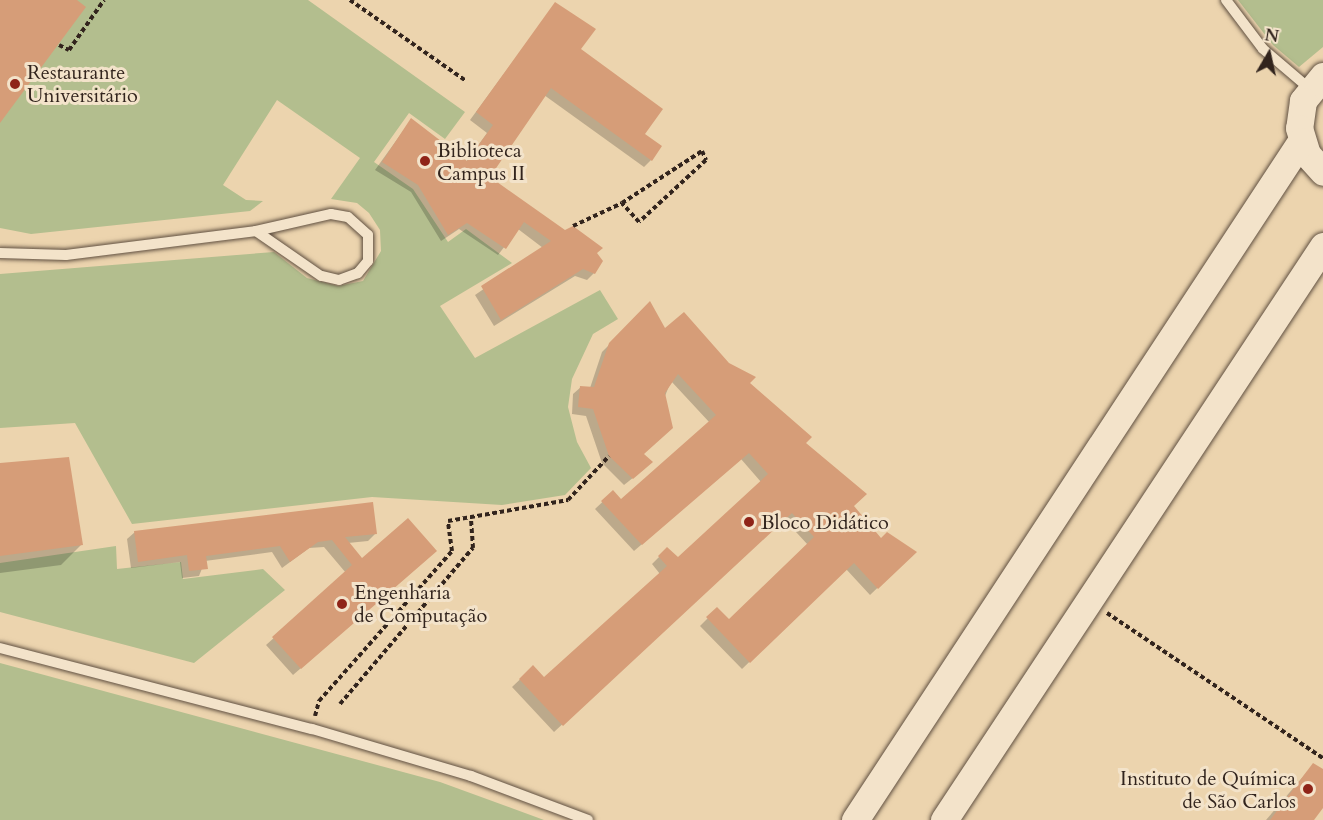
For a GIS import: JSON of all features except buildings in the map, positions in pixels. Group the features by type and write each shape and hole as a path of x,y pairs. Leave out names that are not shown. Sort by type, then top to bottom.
{"street":[{"path":"1317,83 1300,114 1301,141 1323,172"},
{"path":"855,820 1301,141"},
{"path":"944,820 1087,600 1323,246"}],"lane":[{"path":"1226,0 1263,49 1317,83"},
{"path":"0,253 66,255 256,231 331,214 348,217 368,235 368,261 358,273 339,280 321,276 256,231"},
{"path":"0,648 323,732 549,802 588,820"}],"path":[{"path":"59,45 69,50 104,0"},
{"path":"350,0 466,81"},
{"path":"573,226 622,203 702,151 706,160 639,222 622,203"},
{"path":"319,701 452,551 448,521 568,500 609,456"},
{"path":"340,704 473,548 471,518"},
{"path":"1087,600 1323,758"}],"green space":[{"path":"0,0 308,0 465,112 445,139 409,113 374,162 413,189 448,242 466,229 512,263 440,306 475,358 600,290 618,319 593,334 572,379 568,407 577,442 591,468 565,495 502,505 372,497 132,524 75,423 0,428 0,274 274,252 307,278 338,286 363,281 381,251 380,230 369,213 357,203 331,199 360,158 277,100 223,185 246,200 263,201 250,211 31,234 0,228"},
{"path":"1238,0 1323,0 1323,47 1299,67 1273,45"},
{"path":"116,546 117,569 181,562 183,579 263,569 285,590 194,663 0,612 0,563"},
{"path":"0,663 440,782 544,820 0,820"}],"place":[{"name":"Restaurante Universitário","path":"15,84"},
{"name":"Biblioteca Campus II","path":"425,161"},
{"name":"Bloco Didático","path":"749,522"},
{"name":"Engenharia de Computação","path":"342,604"},
{"name":"Instituto de Química de São Carlos","path":"1308,789"}]}
